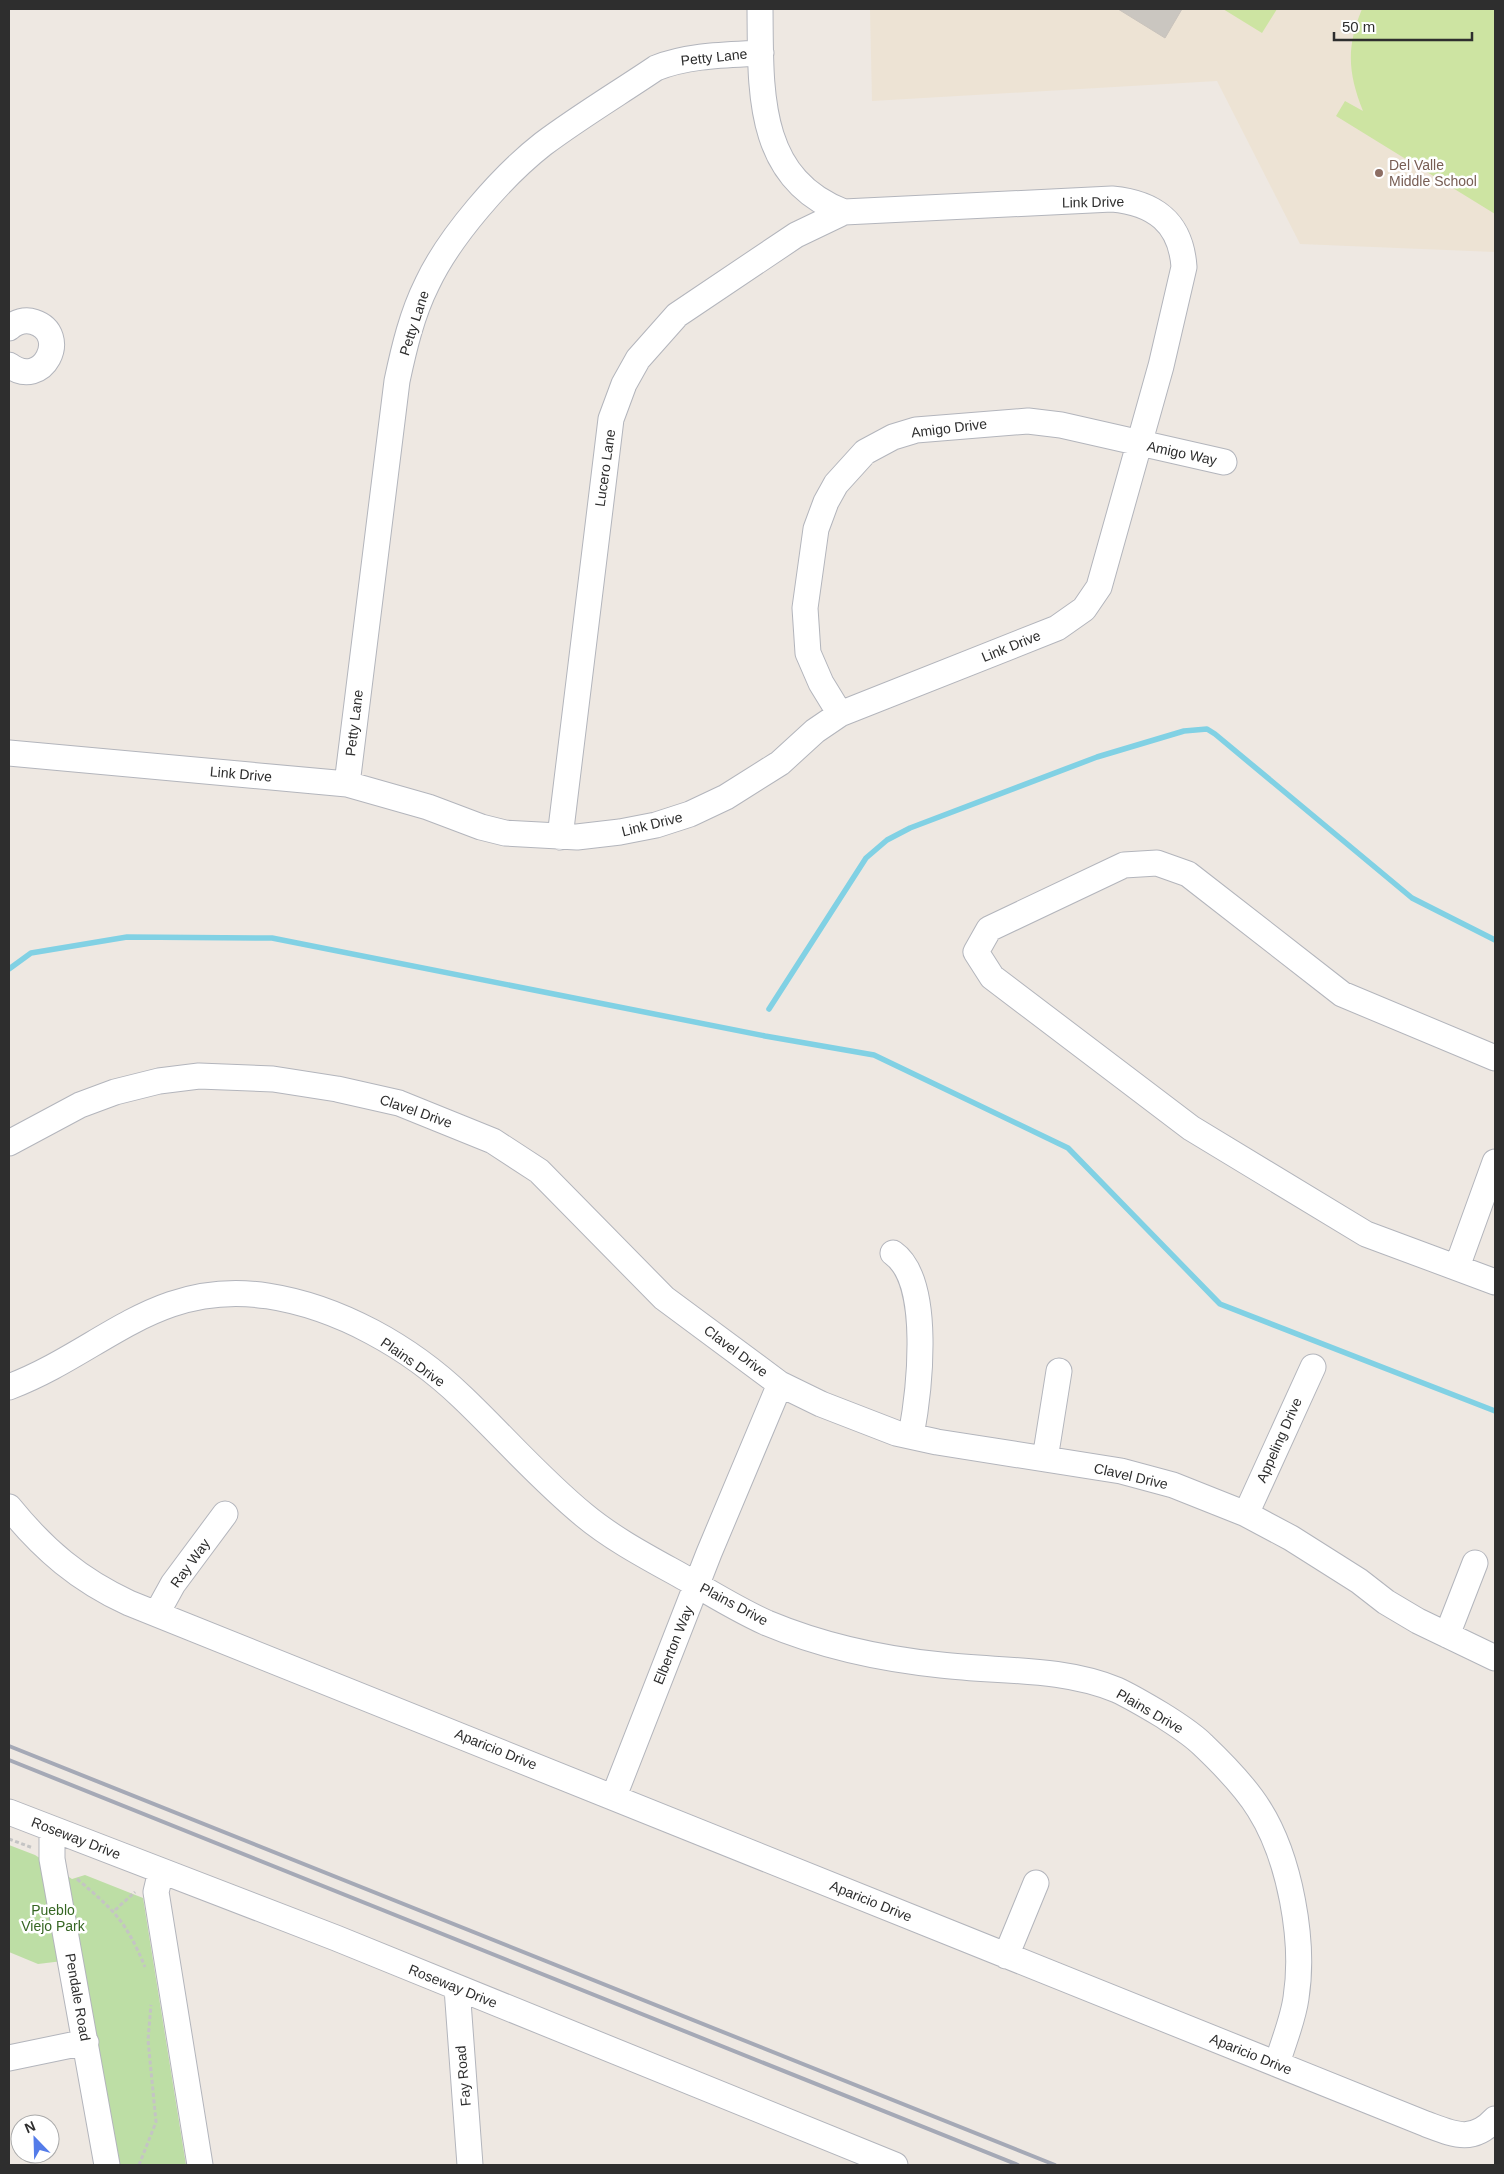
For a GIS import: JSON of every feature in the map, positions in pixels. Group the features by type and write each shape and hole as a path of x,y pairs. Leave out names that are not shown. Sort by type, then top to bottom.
{"street":[{"name":"Link Drive","path":"9,753 347,784 428,807 480,827 505,833 560,836 620,832 656,825 690,814 726,797 780,763 814,731 840,714 1057,628 1084,609 1099,587 1177,305 1184,267 1183,251 1178,237 1156,212 1141,204 1112,199 844,212 825,205 807,194 793,179 781,161 767,121 761,53 760,9"},
{"name":"Petty Lane","path":"347,784 397,382 404,348 427,283 450,247 476,212 512,172 543,144 656,68 668,63 703,57 761,53"},
{"name":"Lucero Lane","path":"560,836 611,419 624,384 638,359 677,315 796,235 844,212"},
{"path":"9,328 22,321 38,323 44,328 52,343 48,360 34,371 17,370 9,365"},
{"name":"Amigo Drive","path":"840,714 821,683 808,653 805,608 816,528 826,502 836,484 865,452 893,437 916,430 1028,421 1060,425 1140,444"},
{"name":"Amigo Way","path":"1140,444 1224,462"},
{"path":"1495,1058 1342,994 1188,874 1156,863 1124,865 989,929 976,952 992,977 1191,1128 1366,1234 1495,1282"},
{"name":"Clavel Drive","path":"9,1143 80,1105 114,1092 159,1081 199,1076 273,1078 337,1089 399,1103 493,1141 539,1171 664,1298 780,1384 854,1418 911,1436 937,1442 1121,1471 1173,1485 1246,1514 1291,1538 1352,1576 1386,1602 1495,1658"},
{"path":"1457,1267 1495,1162"},
{"path":"894,1253 903,1260 914,1285 920,1346 921,1370 911,1436"},
{"name":"Plains Drive","path":"9,1387 72,1357 126,1322 175,1302 197,1296 236,1293 302,1303 334,1315 392,1344 424,1365 462,1397 521,1459 588,1519 631,1548 729,1604 770,1624 846,1649 894,1659 943,1666 1048,1673 1116,1690 1154,1711 1199,1741 1240,1783 1260,1811 1278,1849 1289,1890 1298,1943 1296,1999 1277,2064"},
{"name":"Appeling Drive","path":"1246,1514 1312,1367"},
{"path":"1045,1459 1059,1372"},
{"name":"Elberton Way","path":"614,1796 698,1586 709,1553 780,1384"},
{"name":"Aparicio Drive","path":"9,1507 48,1552 107,1593 1334,2088 1451,2133 1465,2136 1475,2133 1495,2119"},
{"name":"Ray Way","path":"157,1613 173,1584 225,1514"},
{"path":"1447,1635 1475,1563"},
{"name":"Roseway Drive","path":"9,1812 457,1988 895,2165"},
{"name":"Pendale Road","path":"52,1829 52,1859 86,2042 106,2165"},
{"path":"161,1872 156,1892 200,2165"},
{"path":"1006,1956 1036,1883"},
{"name":"Fay Road","path":"457,1988 470,2165"},
{"path":"9,2058 86,2042"},
{"path":"9,2043 34,2053"}],"path":[{"path":"74,1875 114,1910 127,1927 146,1970"},
{"path":"114,1910 139,1888"},
{"path":"139,2165 156,2122 148,2040 152,1997"}],"shaded area":[{"name":"Del Valle Middle School","path":"870,9 1495,9 1495,252 1300,244 1217,81 872,101"}],"green space":[{"path":"1223,9 1277,9 1262,33"},
{"path":"1362,9 1495,9 1495,214 1336,116 1345,101 1363,111 1354,84 1351,60 1353,36"},
{"name":"Pueblo Viejo Park","path":"9,1845 35,1855 72,1879 85,1875 143,1898 186,2165 114,2165 79,1959 38,1964 9,1952"}],"building":[{"path":"1118,9 1182,9 1165,38"}],"waterway":[{"path":"769,1009 866,858 887,840 910,828 1097,757 1184,731 1207,729 1215,734 1412,898 1495,940"},
{"path":"9,969 31,953 127,937 272,938 765,1036 874,1055 1068,1148 1220,1304 1495,1411"}],"railway":[{"path":"9,1746 1055,2165"},
{"path":"9,1760 1018,2165"}],"place":[{"name":"Del Valle Middle School","path":"1379,173"}]}
